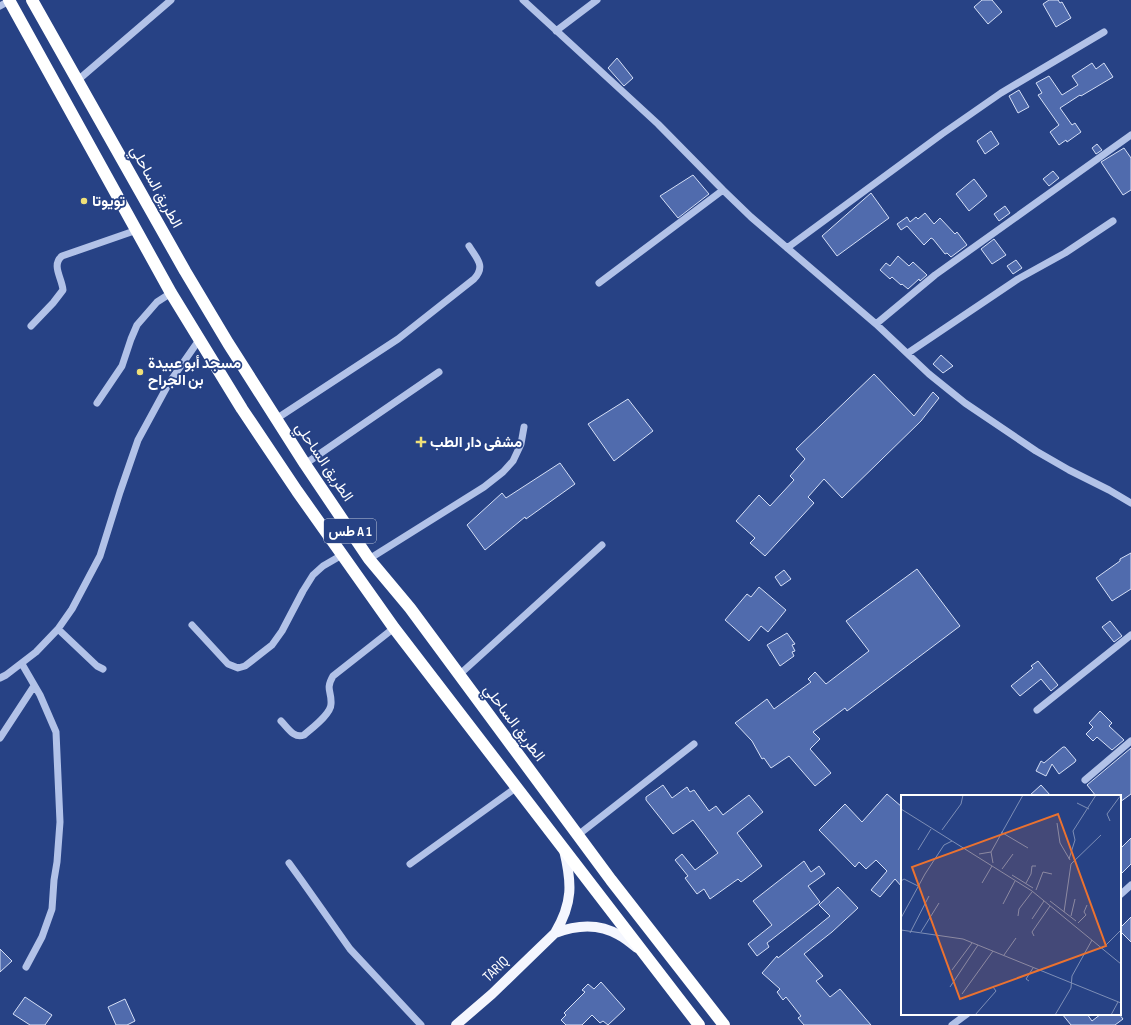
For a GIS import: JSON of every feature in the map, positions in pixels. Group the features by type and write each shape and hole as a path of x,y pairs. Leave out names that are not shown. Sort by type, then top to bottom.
{"highway":[{"name":"الطريق الساحلي","path":"32,0 185,271 276,419 369,559 410,608 578,835 724,1025"},
{"name":"طس A 1","path":"6,2 137,230 171,293 242,409 394,628 699,1025"}],"main road":[{"path":"556,933 563,921 570,894 570,880 564,850"},
{"path":"556,933 568,928 581,926 600,928 618,934 641,950"},
{"name":"TARIQ","path":"456,1025 492,994 556,933"}],"street":[{"path":"78,80 171,0"},
{"path":"523,0 658,124 723,190 787,248 876,324 929,374 965,403 1036,451 1131,503"},
{"path":"556,31 597,0"},
{"path":"787,248 942,134 1001,93 1104,32"},
{"path":"876,324 934,275 1131,135"},
{"path":"598,283 723,190"},
{"path":"908,353 1012,283 1065,253 1113,221"},
{"path":"31,326 63,290 57,269 57,264 62,256 137,230"},
{"path":"276,419 398,339 474,279 478,275 480,263 469,246"},
{"path":"97,403 122,366 137,325 157,302 171,293"},
{"path":"0,678 22,664 36,652 58,629 72,609 100,556 138,440 169,383 199,340"},
{"path":"305,464 439,372"},
{"path":"369,559 484,487 503,472 513,461 516,455 521,444 524,427"},
{"path":"459,675 602,545"},
{"path":"192,625 228,664 238,668 245,666 272,645 282,631 302,590 313,574 323,566 342,555"},
{"path":"281,721 296,736 300,737 304,735 328,712 332,704 328,691 329,683 333,676 341,668 394,628"},
{"path":"58,629 97,666 103,669"},
{"path":"1036,710 1131,635"},
{"path":"22,664 40,695 56,732 60,822 52,910 42,937 26,967"},
{"path":"0,738 34,686"},
{"path":"1085,780 1131,741"},
{"path":"578,835 694,744"},
{"path":"410,864 517,787"},
{"path":"288,863 350,949 421,1025"},
{"path":"1121,893 1131,885"},
{"path":"952,1025 966,1015"}],"building":[{"path":"982,0 992,0 1002,12 988,24 974,7"},
{"path":"1049,0 1058,0 1060,3 1062,2 1071,18 1056,27 1043,4"},
{"path":"617,58 633,78 624,86 608,68"},
{"path":"1092,63 1096,69 1104,63 1113,77 1060,108 1072,125 1075,123 1081,132 1067,142 1066,140 1059,145 1050,132 1059,125 1038,95 1042,93 1036,83 1049,76 1062,95 1078,85 1072,76"},
{"path":"1019,90 1029,107 1018,113 1009,96"},
{"path":"991,131 999,144 985,154 977,141"},
{"path":"1097,144 1102,150 1096,154 1092,148"},
{"path":"1124,148 1131,158 1131,190 1123,195 1101,162"},
{"path":"1053,171 1059,178 1049,186 1043,179"},
{"path":"693,175 709,194 678,218 660,196"},
{"path":"974,179 987,196 969,211 956,194"},
{"path":"871,193 889,218 837,256 822,236"},
{"path":"1005,206 1010,213 999,221 994,214"},
{"path":"925,213 934,224 940,218 955,234 957,232 967,245 951,257 947,253 945,254 933,239 931,238 924,245 907,226 901,230 897,224 907,217 910,222 916,217 918,219"},
{"path":"994,239 1006,255 992,264 981,249"},
{"path":"898,256 909,266 913,262 927,275 920,281 919,279 908,289 892,277 890,279 880,270 886,263 890,266"},
{"path":"1016,260 1022,268 1013,274 1007,266"},
{"path":"941,355 953,366 943,373 933,364"},
{"path":"874,374 914,416 933,392 939,398 921,421 842,498 824,479 808,497 814,503 765,556 750,543 755,538 736,521 759,495 770,506 794,480 790,476 805,459 796,449"},
{"path":"628,399 653,431 614,461 588,424"},
{"path":"560,463 575,484 526,519 525,517 485,550 467,525 502,493 506,498"},
{"path":"1131,553 1131,589 1112,601 1096,578 1120,561 1120,559"},
{"path":"917,569 960,626 847,711 845,708 813,732 820,739 810,749 831,773 815,786 789,756 771,768 764,758 762,759 752,741 735,723 767,699 774,709 811,682 808,679 815,672 826,684 869,651 846,621"},
{"path":"784,570 791,579 781,586 775,577"},
{"path":"759,587 786,610 768,632 761,626 749,641 725,620 747,594 751,597"},
{"path":"1110,621 1122,636 1114,642 1102,627"},
{"path":"787,633 795,644 792,645 795,651 792,652 794,656 780,666 767,645"},
{"path":"1038,661 1058,685 1051,691 1041,679 1020,696 1011,686 1033,668 1031,666"},
{"path":"1100,711 1112,723 1109,726 1124,740 1112,750 1097,737 1093,741 1086,734 1093,727 1089,723"},
{"path":"1063,747 1065,747 1076,760 1075,762 1059,774 1052,764 1046,776 1036,771 1041,761 1044,763"},
{"path":"1131,748 1131,794 1121,801 1121,795 1095,795 1087,785"},
{"path":"663,785 672,798 687,787 690,792 694,790 709,811 716,806 723,815 749,795 763,812 737,833 762,866 741,882 738,879 710,899 704,889 697,894 685,878 688,876 675,860 682,854 695,870 718,853 693,820 673,834 646,800 646,797"},
{"path":"1041,785 1050,795 1030,795"},
{"path":"887,794 901,806 901,886 895,879 880,897 871,890 887,871 876,860 866,869 859,862 855,867 819,830 845,804 862,822"},
{"path":"1131,838 1131,864 1121,874 1121,848"},
{"path":"804,861 811,872 819,866 825,874 808,886 820,902 767,943 769,947 757,956 748,944 772,925 753,901"},
{"path":"838,887 858,908 832,932 804,954 823,976 816,981 830,997 840,989 871,1025 804,1025 798,1018 801,1016 786,997 783,1000 777,992 780,989 762,973 777,956 778,958 830,916 819,905"},
{"path":"1131,917 1131,942 1121,932 1121,927"},
{"path":"0,949 12,961 0,972"},
{"path":"601,982 625,1009 608,1025 603,1021 600,1023 592,1015 582,1025 566,1025 561,1020 566,1015 564,1013 585,992 582,990 588,984 594,989"},
{"path":"25,997 52,1015 45,1025 30,1025 13,1014"},
{"path":"125,999 135,1021 127,1025 116,1025 108,1007"},
{"path":"1063,1015 1088,1015 1092,1021 1100,1015 1120,1015 1123,1019 1115,1025 1071,1025"}],"place":[{"name":"تويوتا","path":"84,201"},
{"name":"مسجد أبو عبيدة بن الجراح","path":"140,372"},
{"name":"مشفى دار الطب","path":"421,442"}]}
